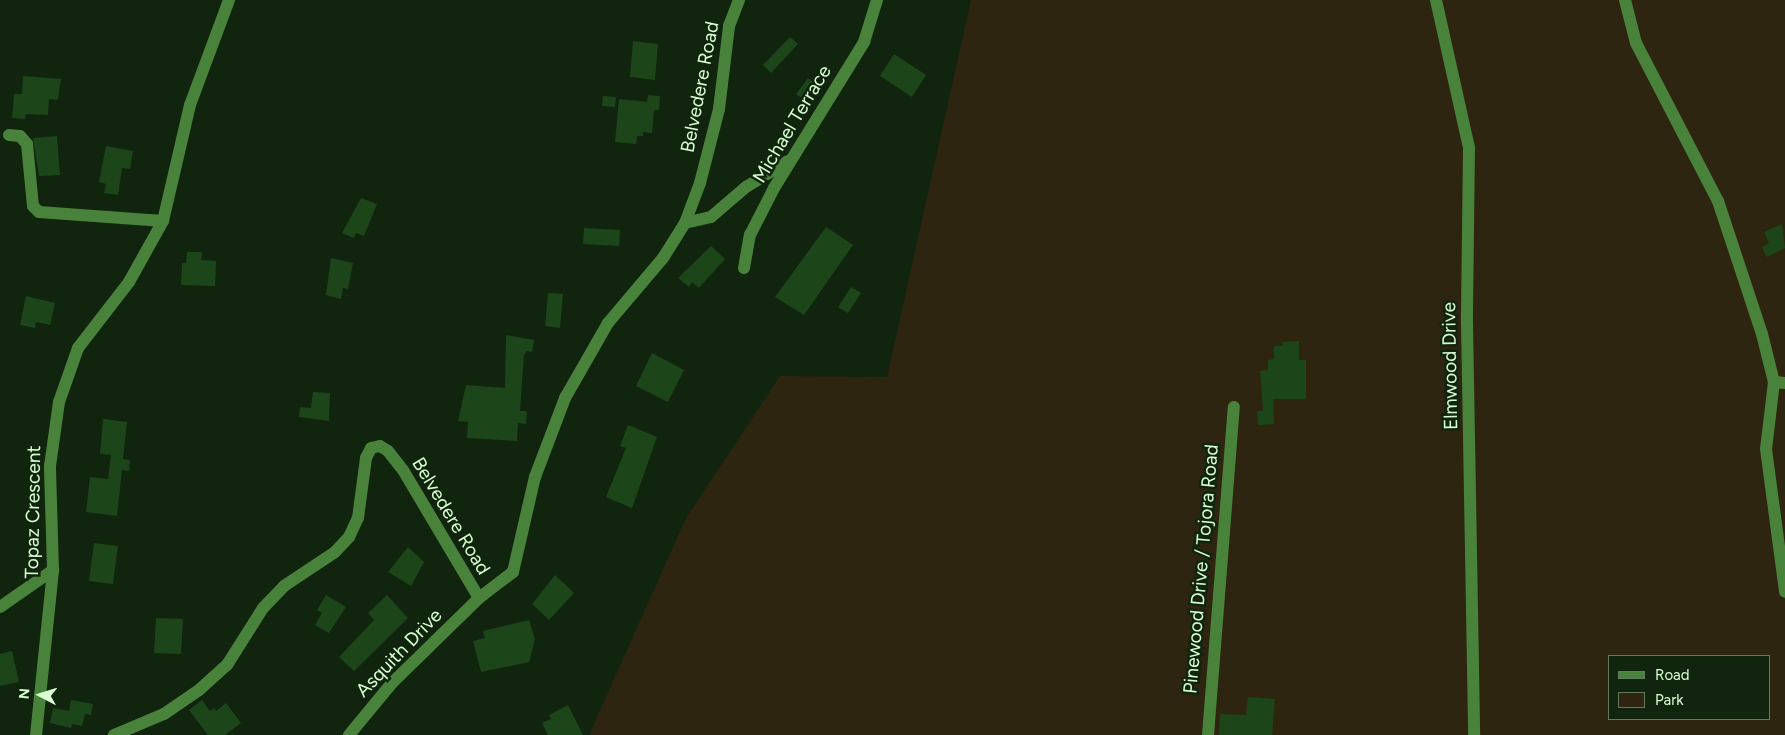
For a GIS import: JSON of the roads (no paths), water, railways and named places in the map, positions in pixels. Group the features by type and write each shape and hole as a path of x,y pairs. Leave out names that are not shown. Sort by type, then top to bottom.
{"street":[{"name":"Topaz Crescent","path":"36,735 52,570 50,466 59,402 78,348 129,282 163,221 190,105 229,0"},
{"name":"Belvedere Road","path":"114,735 164,714 199,690 227,665 264,608 284,586 335,552 348,537 358,518 366,458 371,448 380,446 388,451 403,470 479,598 513,572 535,477 565,398 608,322 663,258 685,223 700,183 718,109 729,26 738,0"},
{"name":"Michael Terrace","path":"744,268 750,235 774,188 864,42 877,0"},
{"name":"Elmwood Drive","path":"1436,0 1469,148 1467,323 1474,735"},
{"path":"1624,0 1636,43 1718,201 1780,383 1766,449 1785,592"},
{"path":"9,135 20,136 28,144 33,206 39,212 163,221"},
{"path":"685,223 711,217 746,187 783,166 796,155"},
{"name":"Pinewood Drive / Tojora Road","path":"1208,735 1234,407"},
{"path":"0,607 52,570"},
{"name":"Asquith Drive","path":"349,735 392,683 479,598"}]}
